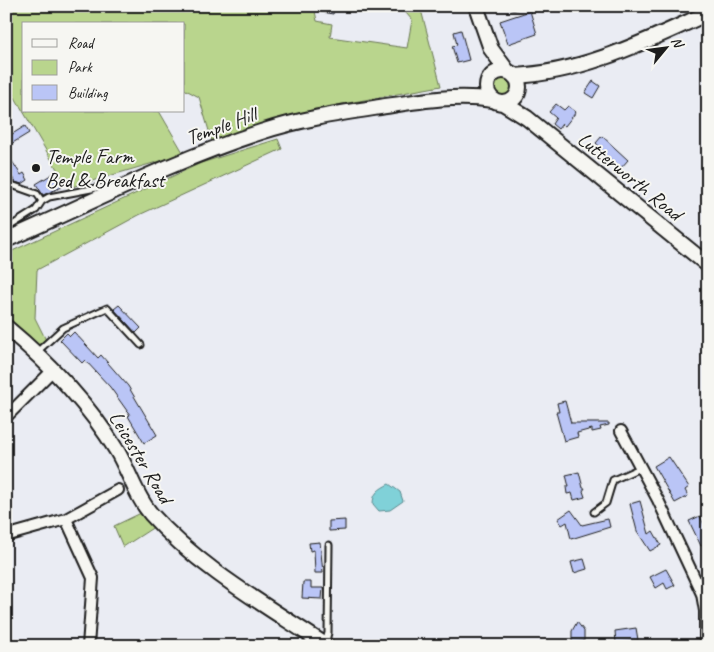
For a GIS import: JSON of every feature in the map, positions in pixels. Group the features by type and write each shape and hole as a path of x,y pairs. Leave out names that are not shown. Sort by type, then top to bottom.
{"main road":[{"path":"477,7 491,49 515,82 527,118"},
{"path":"515,82 586,64 612,55 708,13"},
{"path":"491,49 488,93 498,101 512,100 515,82"},
{"path":"488,82 500,72 515,82"},
{"name":"Temple Hill","path":"464,96 488,82"},
{"name":"Temple Hill","path":"6,240 205,151 264,131 322,117 464,96 498,101"},
{"name":"Lutterworth Road","path":"498,101 527,118 708,265"},
{"name":"Leicester Road","path":"6,328 35,354 93,415 117,452 150,512 175,539 228,579 326,645"}],"street":[{"path":"6,417 52,371"},
{"path":"621,431 658,500 702,594 705,612 705,646"},
{"path":"6,528 9,535 66,519 118,490"},
{"path":"66,519 93,578 88,646"}],"lane":[{"path":"6,183 37,194 42,201"},
{"path":"6,229 36,210 42,201 49,197 107,186 112,188 113,192"},
{"path":"35,354 63,328 108,308 141,345"},
{"path":"594,512 606,503 613,480 640,468"},
{"path":"326,645 328,633 329,545"}],"green space":[{"path":"6,6 314,6 317,21 332,24 330,37 407,48 412,20 406,13 405,6 420,6 441,86 315,109 212,141 199,97 185,90 185,22 22,22 22,109 6,82"},
{"path":"503,75 508,76 514,82 514,92 508,98 503,99 498,98 492,92 491,87 492,82 498,76"},
{"path":"24,112 160,112 184,154 68,188"},
{"path":"278,139 282,149 139,215 37,270 35,318 46,340 38,348 6,316 8,253 201,163"},
{"path":"141,513 154,527 123,547 114,526"}],"water":[{"path":"389,484 400,492 403,501 390,510 379,511 373,504 375,494"}],"building":[{"path":"311,6 335,6 333,14 311,10"},
{"path":"530,11 537,34 508,44 500,21"},
{"path":"461,30 469,60 457,63 452,46 457,45 454,32"},
{"path":"593,81 600,86 593,98 585,93"},
{"path":"556,104 564,110 568,106 576,112 565,126 562,124 558,129 552,124 556,118 549,112"},
{"path":"25,126 29,133 6,147 6,138"},
{"path":"602,136 628,160 620,169 598,150 600,147 596,143"},
{"path":"6,152 21,175 24,173 28,180 22,184 15,182 12,177 6,179"},
{"path":"54,173 62,187 43,195 36,184"},
{"path":"119,305 141,328 136,333 114,309"},
{"path":"74,332 98,358 101,355 128,386 157,435 144,443 128,416 130,415 110,387 85,360 82,363 60,340 67,333 70,336"},
{"path":"565,401 571,423 609,423 609,425 600,427 601,430 592,432 592,429 577,433 578,437 564,441 556,412 559,412 557,403"},
{"path":"669,457 689,487 685,490 688,496 675,503 654,466"},
{"path":"579,472 583,488 585,488 583,491 585,497 574,500 572,493 567,494 566,487 569,487 566,475"},
{"path":"640,501 649,534 653,531 661,545 650,551 637,531 630,504"},
{"path":"571,510 582,525 608,519 610,527 571,539 567,522 562,525 558,519"},
{"path":"700,516 708,534 708,542 701,546 689,521"},
{"path":"345,520 345,530 329,531 329,521"},
{"path":"320,542 323,573 315,573 314,550 310,551 309,543"},
{"path":"584,559 587,569 574,573 571,562"},
{"path":"666,569 675,585 667,589 664,583 656,588 650,577"},
{"path":"303,582 311,582 311,588 323,588 322,599 302,598"},
{"path":"577,622 584,631 584,641 572,642 572,631"},
{"path":"636,628 638,640 616,643 615,631"}],"place":[{"name":"Temple Farm Bed & Breakfast","path":"36,168"}]}
